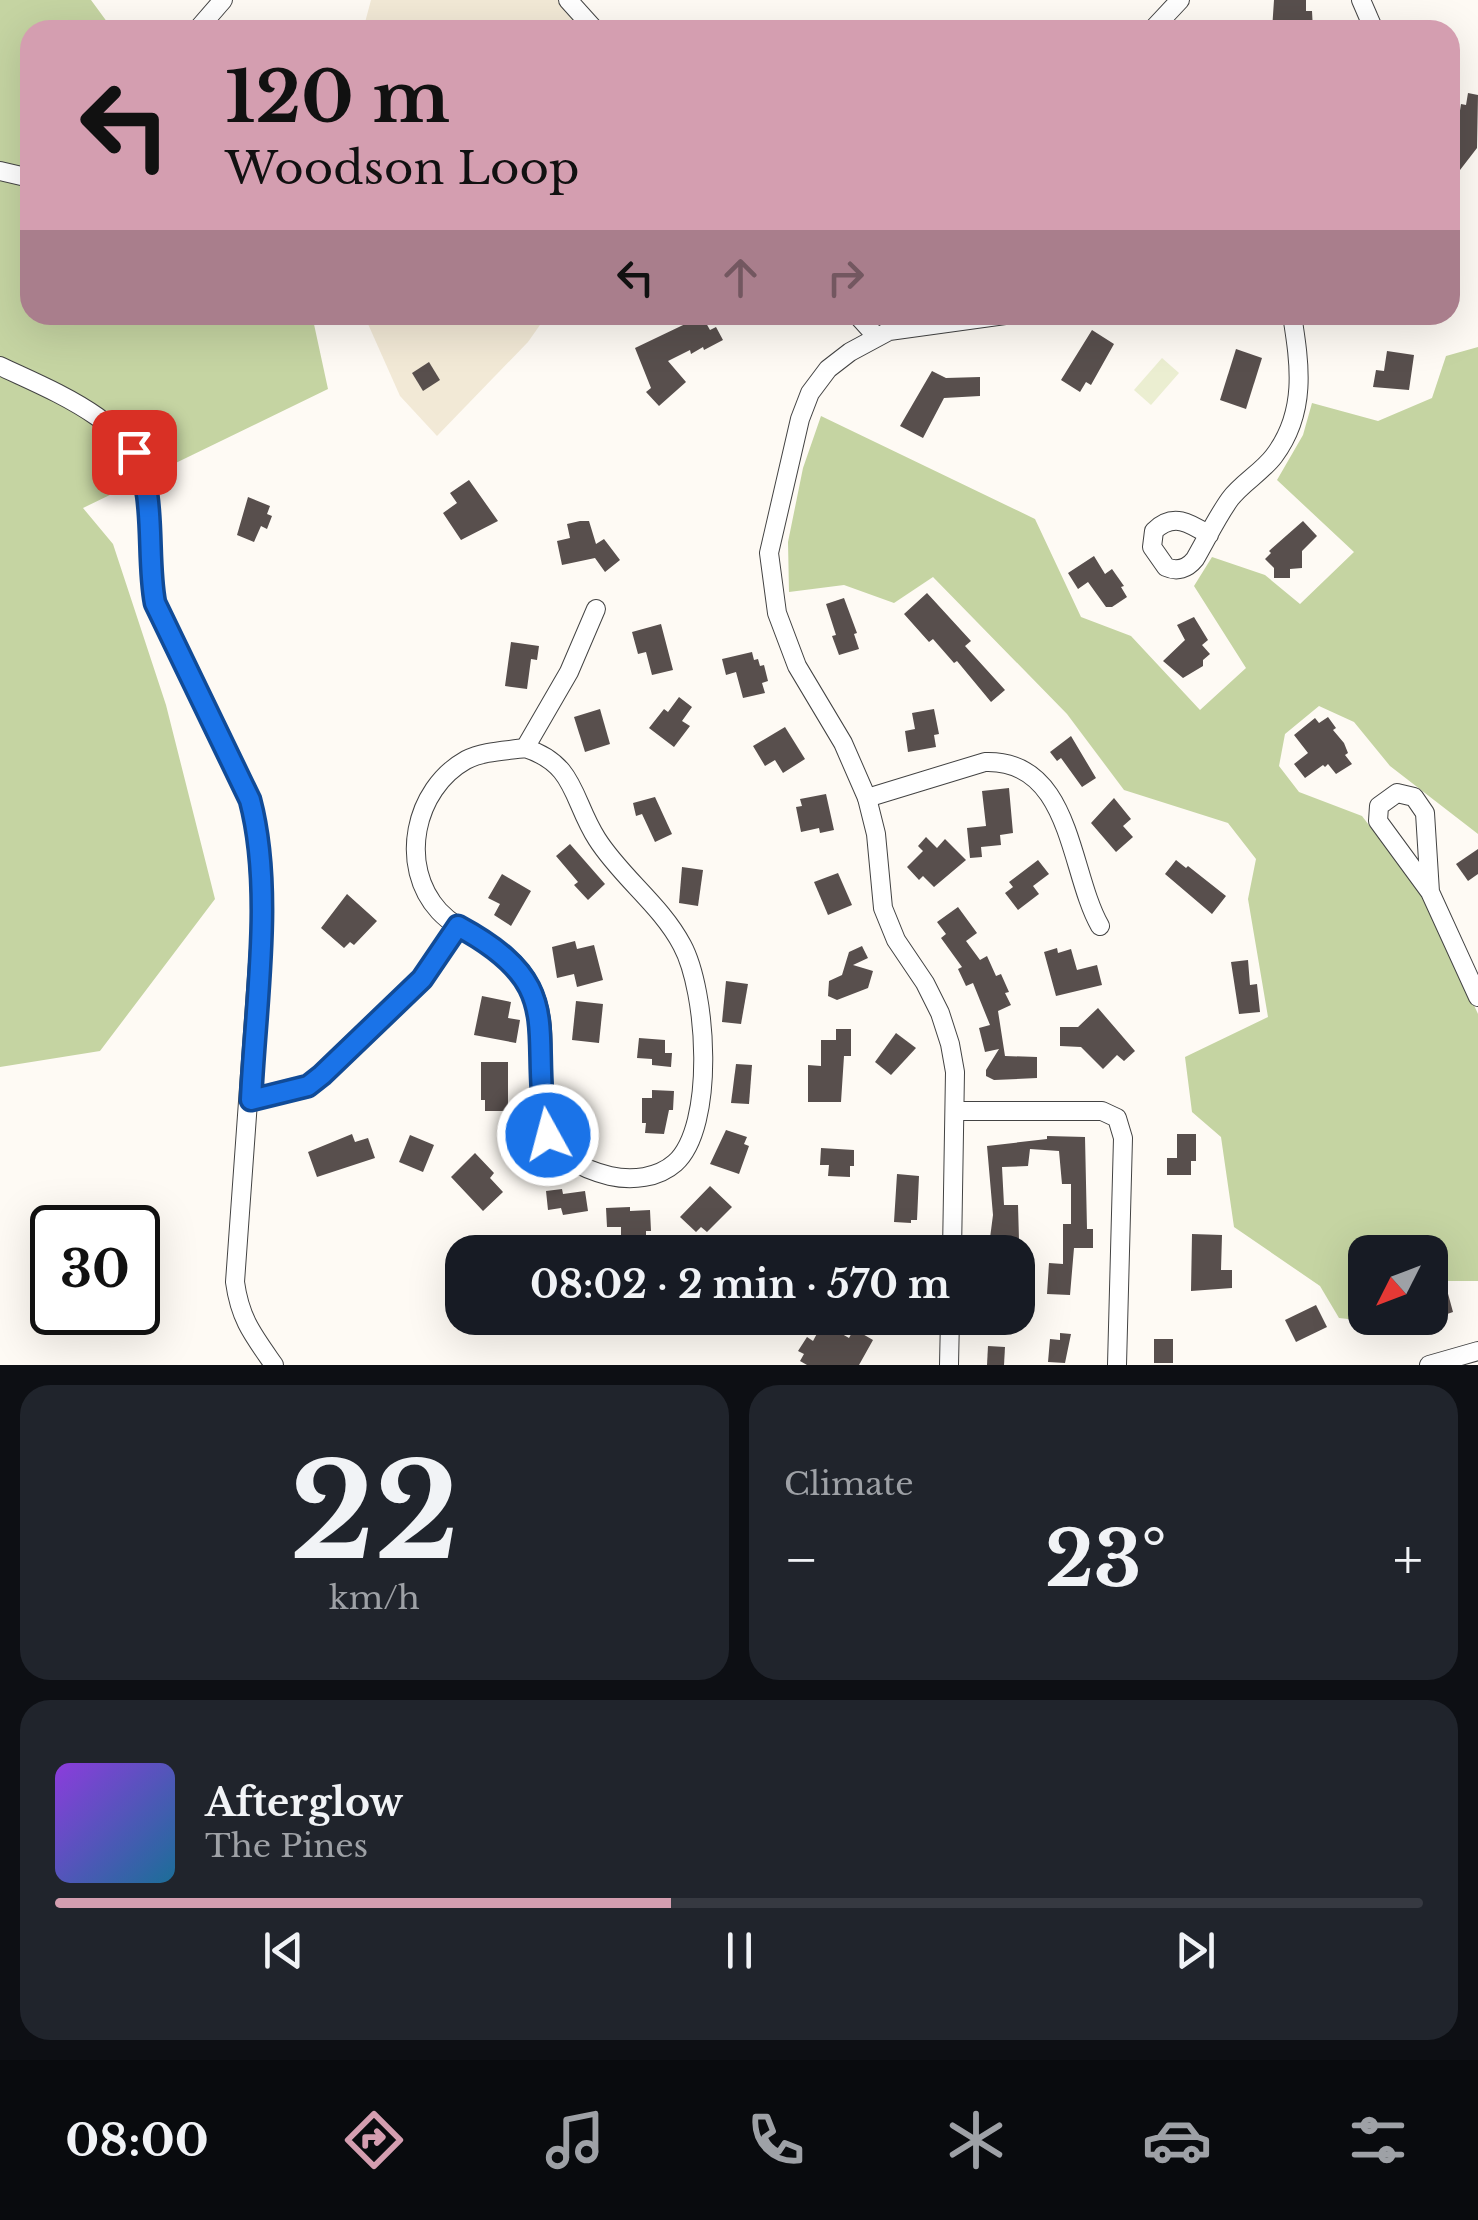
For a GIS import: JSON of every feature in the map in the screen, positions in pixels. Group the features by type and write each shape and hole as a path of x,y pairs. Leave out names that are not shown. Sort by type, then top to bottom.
{"street":[{"path":"206,20 223,0"},
{"path":"568,0 586,20"},
{"path":"1161,20 1180,0"},
{"path":"866,325 876,336"},
{"path":"932,325 876,336 828,368 810,393 769,552 777,613 797,666 842,743 867,798 876,834 883,908 896,940 930,992 945,1029 955,1072 952,1235"},
{"path":"1210,534 1231,497 1273,458 1290,432 1300,398 1293,325"},
{"path":"0,366 58,393 110,426 124,438 142,466 155,603 250,800 257,828 261,922 236,1282 239,1309 247,1328 274,1365"},
{"path":"525,748 569,672 596,608"},
{"path":"525,748 551,759 561,769 598,842 681,943 693,970 700,1007 700,1115 691,1144 673,1165 649,1177 623,1179 590,1171 562,1156 548,1135 542,1109 539,1015 532,987 496,946 458,926 437,909 422,886 416,848 420,815 436,785 477,755 525,748"},
{"path":"867,798 986,762 1026,773 1048,792 1062,816 1086,899 1100,926"},
{"path":"1430,892 1423,807 1408,794 1391,795 1379,806 1378,822 1430,892 1478,997"},
{"path":"251,1100 308,1086 322,1075 422,979 458,926"},
{"path":"954,1111 1102,1112 1116,1118 1122,1138 1117,1365"},
{"path":"949,1365 950,1335"},
{"path":"1429,1365 1478,1351"}],"shaded area":[{"path":"371,0 568,0 587,20 366,20"},
{"path":"368,325 540,325 437,436 400,396"}],"green space":[{"path":"0,0 91,0 106,20 20,20 20,325 314,325 328,389 83,508 113,544 166,705 215,899 100,1051 0,1067"},
{"path":"1478,347 1478,834 1390,766 1354,722 1319,706 1285,734 1279,766 1299,792 1362,816 1424,897 1478,1014 1478,1281 1448,1281 1448,1235 1348,1235 1348,1319 1339,1318 1320,1286 1234,1227 1221,1137 1192,1112 1185,1057 1268,1017 1248,899 1256,859 1228,823 1124,790 1067,714 933,577 894,603 844,585 789,592 788,542 803,468 821,416 1035,519 1081,617 1131,636 1200,710 1246,668 1194,586 1212,557 1265,575 1300,604 1354,552 1277,480 1303,435 1312,403 1378,421 1432,398 1446,356"},
{"path":"1162,358 1179,373 1151,405 1134,390"}],"building":[{"path":"1274,0 1306,0 1306,11 1312,11 1312,20 1273,20"},
{"path":"1468,93 1478,95 1477,148 1460,170 1460,110 1461,104 1466,105"},
{"path":"683,325 707,325 710,330 716,327 723,340 668,361 686,382 659,406 646,392 651,388 635,348"},
{"path":"1092,330 1114,344 1091,385 1086,382 1080,392 1061,380"},
{"path":"1236,349 1262,358 1246,409 1220,400"},
{"path":"1387,351 1414,355 1409,390 1373,387 1376,370 1384,371"},
{"path":"429,362 440,380 423,391 412,373"},
{"path":"932,371 946,378 980,377 980,396 944,398 923,438 900,426"},
{"path":"469,480 498,521 461,540 443,513 457,503 450,493"},
{"path":"248,497 270,506 267,514 272,516 267,529 261,526 254,542 237,535"},
{"path":"589,521 596,544 604,539 620,560 605,572 595,558 562,565 557,541 570,538 567,524"},
{"path":"1303,521 1317,536 1302,551 1302,568 1290,569 1290,578 1274,578 1274,568 1265,559 1269,551"},
{"path":"1094,556 1105,574 1112,569 1124,586 1121,587 1127,597 1112,607 1106,607 1088,582 1078,589 1068,573"},
{"path":"927,593 971,641 965,646 1005,690 991,702 957,661 954,663 933,639 929,642 904,614"},
{"path":"844,598 859,649 839,655 826,604"},
{"path":"1194,617 1208,640 1202,645 1210,654 1203,660 1203,666 1183,678 1163,661 1185,640 1177,625"},
{"path":"661,624 673,670 652,675 646,652 638,654 632,632"},
{"path":"511,642 539,646 537,660 531,659 527,689 505,686"},
{"path":"752,652 754,660 764,665 768,681 762,683 765,693 743,698 736,672 726,675 722,659"},
{"path":"679,697 692,707 682,721 690,726 674,747 649,728"},
{"path":"600,709 610,744 585,752 574,717"},
{"path":"934,709 939,734 934,735 936,747 908,752 905,731 915,729 912,713"},
{"path":"1328,717 1352,764 1336,774 1328,764 1323,765 1305,778 1294,764 1308,753 1294,735 1315,718 1319,723"},
{"path":"785,727 805,759 783,773 775,760 765,766 753,746"},
{"path":"1071,736 1096,778 1082,787 1061,758 1057,761 1050,752"},
{"path":"1009,788 1013,833 1000,835 1001,845 981,847 982,857 970,858 967,828 986,826 982,791"},
{"path":"826,794 834,830 801,832 796,807 802,806 800,799"},
{"path":"655,797 672,834 655,842 642,814 636,816 633,803"},
{"path":"1114,798 1131,819 1123,826 1133,837 1116,852 1091,823"},
{"path":"926,837 937,848 945,839 966,860 934,887 923,876 919,880 907,867 923,851 918,846"},
{"path":"570,844 605,884 588,900 556,856"},
{"path":"1478,849 1478,874 1468,881 1456,864"},
{"path":"1038,860 1049,874 1033,886 1039,894 1018,910 1005,893 1013,887 1009,882"},
{"path":"1176,860 1226,896 1212,914 1165,874"},
{"path":"682,867 703,870 698,906 679,903"},
{"path":"838,873 852,905 828,915 814,882"},
{"path":"502,874 531,891 511,926 494,915 500,904 488,898"},
{"path":"347,894 377,921 354,945 350,942 344,948 321,928"},
{"path":"958,907 977,933 966,941 980,960 987,956 1009,992 1005,993 1011,1005 998,1011 1005,1056 1037,1057 1037,1078 994,1080 986,1076 999,1049 985,1052 979,1028 990,1025 973,983 966,986 958,969 962,967 941,938 946,934 937,922"},
{"path":"575,941 577,949 594,945 603,980 577,987 574,974 557,978 552,947"},
{"path":"862,946 868,958 853,965 873,971 868,988 837,1000 828,996 829,981 842,975 849,952"},
{"path":"1057,948 1058,953 1071,949 1077,970 1097,965 1102,985 1056,996 1044,952"},
{"path":"1248,960 1250,985 1257,984 1260,1012 1239,1014 1231,962"},
{"path":"726,981 748,984 741,1024 722,1022"},
{"path":"482,996 511,1002 508,1018 520,1020 516,1043 474,1035"},
{"path":"576,1001 603,1004 599,1043 572,1040"},
{"path":"1098,1008 1135,1051 1124,1061 1117,1055 1103,1069 1081,1047 1060,1046 1060,1027 1078,1027"},
{"path":"836,1029 851,1029 851,1056 844,1056 841,1102 808,1102 808,1065 821,1066 821,1040 836,1040"},
{"path":"896,1033 916,1048 891,1075 875,1062"},
{"path":"639,1038 665,1040 665,1053 672,1053 671,1067 637,1058"},
{"path":"481,1062 508,1062 508,1111 485,1111 485,1100 481,1100"},
{"path":"736,1064 752,1065 749,1104 731,1103"},
{"path":"652,1090 674,1091 673,1110 669,1110 664,1134 645,1133 646,1123 642,1123 642,1098 652,1098"},
{"path":"726,1130 747,1137 744,1144 749,1146 739,1174 710,1164"},
{"path":"352,1134 355,1142 368,1138 375,1158 317,1177 308,1152"},
{"path":"1177,1134 1196,1134 1196,1161 1191,1161 1191,1175 1167,1175 1167,1158 1177,1158"},
{"path":"410,1135 434,1145 423,1172 399,1162"},
{"path":"1085,1137 1087,1229 1093,1229 1093,1248 1074,1248 1070,1295 1047,1294 1049,1263 1063,1264 1063,1224 1071,1224 1071,1184 1062,1184 1059,1151 1030,1149 1028,1166 1002,1167 1004,1205 1018,1205 1019,1235 990,1235 993,1215 987,1146"},
{"path":"821,1148 854,1150 850,1177 828,1176 829,1165 820,1165"},
{"path":"475,1153 494,1173 490,1178 503,1192 483,1211 451,1177"},
{"path":"897,1174 919,1176 917,1220 911,1223 894,1222"},
{"path":"710,1186 732,1207 707,1232 701,1227 696,1232 680,1217"},
{"path":"562,1189 563,1194 585,1191 588,1211 563,1215 561,1208 548,1210 546,1191"},
{"path":"606,1208 650,1210 651,1231 646,1231 646,1235 621,1235 621,1227 607,1227"},
{"path":"1192,1234 1222,1235 1221,1270 1232,1270 1232,1288 1191,1291"},
{"path":"1316,1305 1327,1327 1296,1342 1285,1320"},
{"path":"1060,1333 1071,1334 1065,1363 1048,1362 1050,1339 1060,1340"},
{"path":"816,1335 864,1335 873,1340 859,1365 807,1365 800,1361 804,1354 798,1351 807,1337 813,1341"},
{"path":"1154,1339 1173,1339 1173,1363 1154,1363"},
{"path":"988,1346 1005,1347 1004,1365 987,1365"}],"route":[{"path":"134,452 146,484 155,603 250,800 257,828 261,922 251,1100 308,1086 322,1075 422,979 458,926 496,946 532,987 539,1015 542,1109 548,1135"}]}
